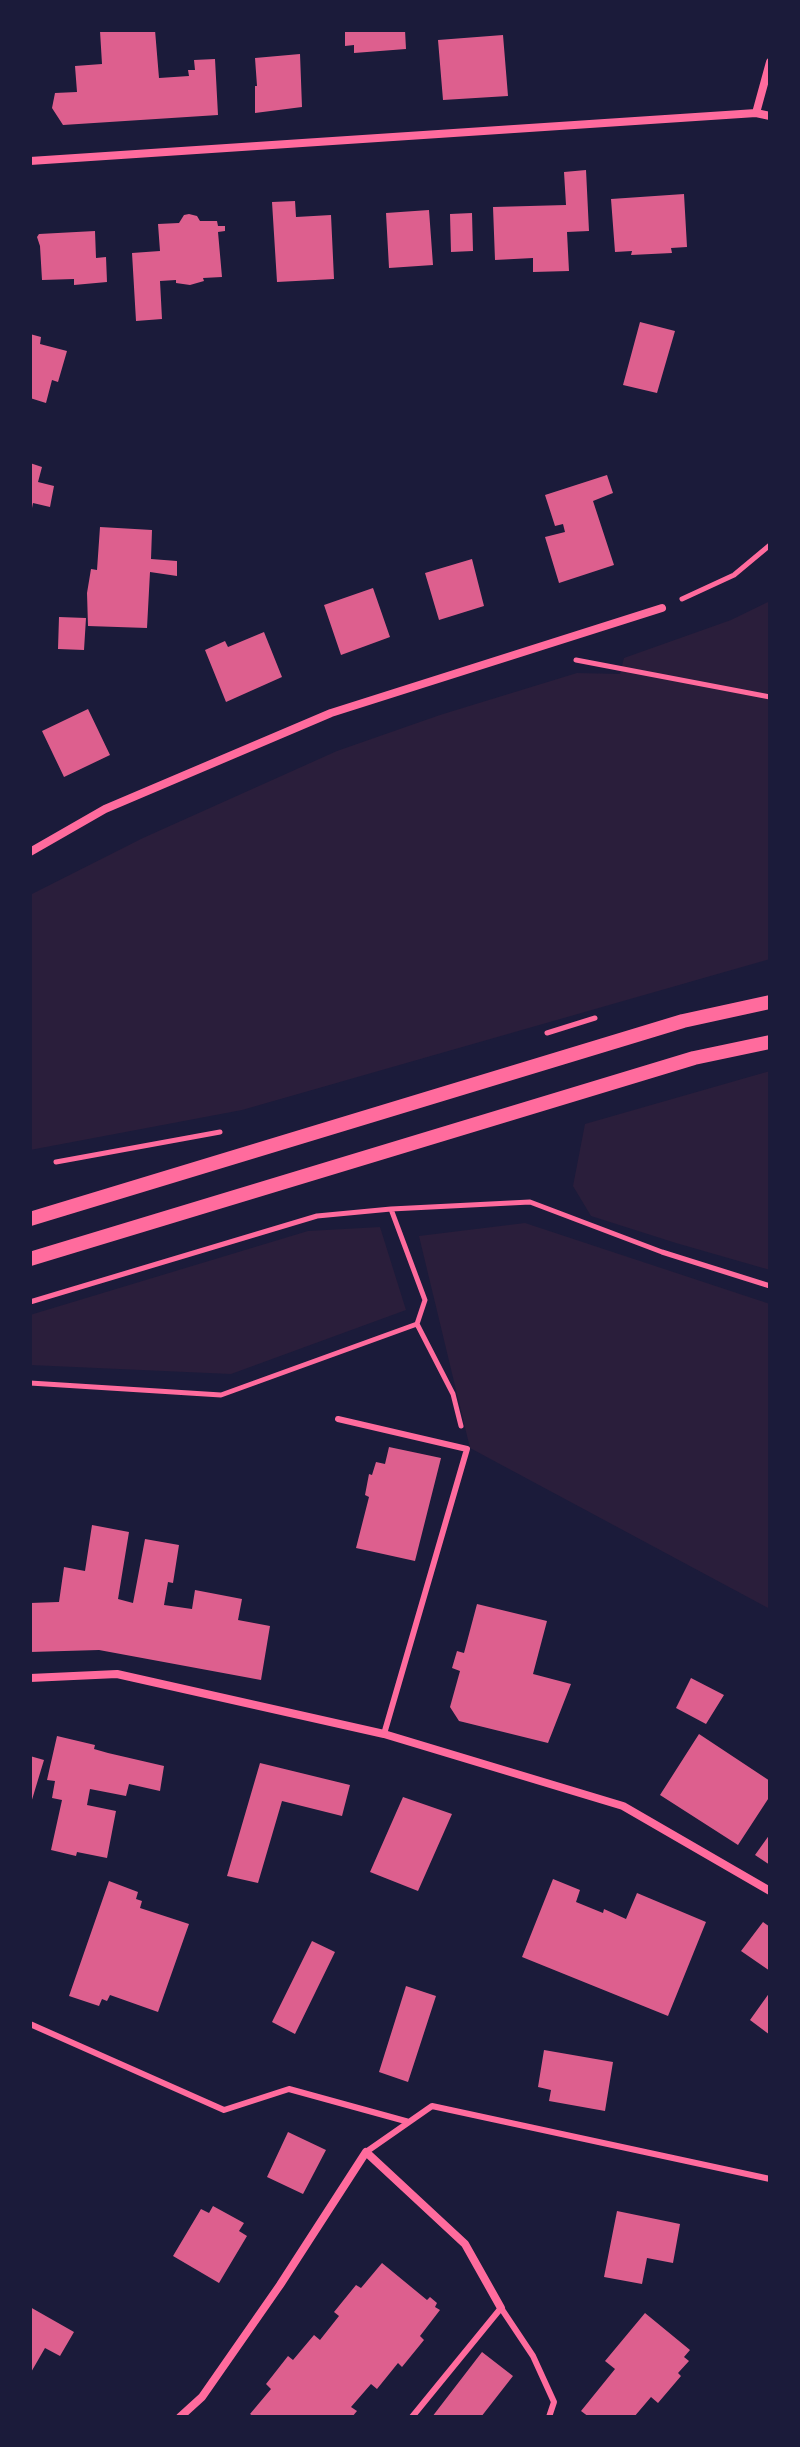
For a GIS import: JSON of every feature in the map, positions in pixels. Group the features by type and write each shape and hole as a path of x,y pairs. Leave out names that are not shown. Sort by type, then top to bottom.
{"street":[{"path":"756,113 770,62"},
{"path":"30,161 756,113 770,109"},
{"path":"756,113 770,116"},
{"path":"30,852 105,809 331,713 662,608"},
{"path":"30,1219 683,1021 770,1002"},
{"path":"30,1259 694,1058 770,1042"},
{"path":"30,1678 117,1674 384,1734 623,1806 770,1891"},
{"path":"180,2417 202,2397 280,2285 366,2152 465,2244 501,2308"}],"lane":[{"path":"338,1419 467,1449 384,1734"},
{"path":"30,2024 224,2110 289,2089 409,2122"},
{"path":"366,2152 432,2106 770,2179"},
{"path":"412,2417 501,2308 533,2356 554,2402 549,2417"}],"path":[{"path":"662,608 734,575 770,545"},
{"path":"528,650 770,697"},
{"path":"539,1035 598,1018"},
{"path":"56,1162 227,1131"},
{"path":"30,1302 317,1216 530,1202 662,1252 770,1286"},
{"path":"391,1209 425,1300 417,1324 453,1394 467,1449"},
{"path":"30,1383 221,1395 417,1324"}],"shaded area":[{"path":"770,601 770,959 242,1110 30,1150 30,895 143,838 337,751 440,715 577,673 620,674 624,658 731,620"},
{"path":"770,1071 770,1270 591,1216 573,1186 585,1124"},
{"path":"525,1223 770,1304 770,1609 470,1448 419,1236"},
{"path":"380,1227 406,1310 231,1374 30,1365 30,1315 308,1231"}],"building":[{"path":"155,30 159,78 189,76 188,70 195,70 194,60 215,59 218,115 63,125 52,108 55,93 77,92 75,66 102,64 100,31"},
{"path":"345,30 405,30 406,49 354,53 354,45 345,46"},
{"path":"503,35 508,96 443,100 438,40"},
{"path":"300,54 302,107 255,113 255,58"},
{"path":"586,170 589,231 567,232 569,271 533,272 533,258 495,260 493,207 566,205 564,172"},
{"path":"684,194 687,247 671,248 672,253 631,255 632,251 615,252 611,199"},
{"path":"295,201 296,217 331,215 334,279 277,282 272,202"},
{"path":"429,210 433,265 389,268 386,213"},
{"path":"472,213 473,251 451,252 450,214"},
{"path":"184,215 197,216 200,221 217,221 218,226 225,226 225,231 218,232 222,277 203,278 204,281 190,285 176,283 176,280 160,281 162,319 136,321 132,253 160,251 158,224 179,223"},
{"path":"95,231 96,258 106,257 107,282 74,285 74,279 42,280 39,234"},
{"path":"640,322 675,331 657,393 623,385"},
{"path":"30,334 41,337 40,344 67,351 58,382 52,380 46,403 30,398"},
{"path":"30,463 42,467 38,482 54,486 50,507 33,503 30,508"},
{"path":"607,475 613,493 593,501 614,565 559,583 545,537 565,532 563,524 555,526 545,495"},
{"path":"100,527 152,530 151,559 177,561 177,576 150,572 147,628 88,626 87,593 91,569 97,570"},
{"path":"472,559 484,606 439,620 425,573"},
{"path":"373,588 390,637 341,655 324,605"},
{"path":"59,617 86,618 84,650 58,649"},
{"path":"264,632 282,677 226,702 205,650 225,641 228,647"},
{"path":"88,709 110,755 64,777 42,731"},
{"path":"389,1447 441,1458 415,1561 356,1548 369,1497 365,1495 369,1474 372,1475 376,1462 385,1464"},
{"path":"92,1525 129,1532 118,1599 133,1603 145,1539 179,1545 173,1583 168,1582 164,1605 192,1609 195,1590 242,1599 238,1620 270,1626 261,1680 99,1650 30,1652 30,1603 59,1602 64,1567 85,1571"},
{"path":"477,1604 547,1621 533,1674 571,1684 548,1743 459,1721 450,1707 460,1671 452,1668 457,1651 464,1653"},
{"path":"691,1678 724,1695 706,1724 676,1708"},
{"path":"699,1734 770,1781 770,1796 738,1845 660,1795"},
{"path":"57,1736 95,1745 94,1749 108,1753 164,1766 160,1791 129,1784 126,1796 90,1789 87,1805 116,1811 107,1858 77,1852 76,1856 51,1850 62,1800 52,1798 55,1781 47,1780"},
{"path":"30,1756 44,1760 31,1803 30,1803"},
{"path":"260,1763 350,1785 342,1816 282,1801 258,1883 227,1876"},
{"path":"403,1797 452,1814 418,1891 370,1872"},
{"path":"770,1834 770,1865 755,1855"},
{"path":"553,1879 580,1890 576,1902 603,1913 604,1909 626,1919 637,1893 706,1922 668,2016 522,1957"},
{"path":"109,1881 138,1892 136,1899 142,1901 140,1908 189,1924 158,2012 110,1995 107,2001 102,1999 99,2006 69,1996"},
{"path":"763,1922 770,1927 770,1971 741,1951"},
{"path":"312,1941 335,1952 295,2034 272,2022"},
{"path":"406,1986 436,1996 408,2082 379,2072"},
{"path":"770,1992 770,2035 750,2020"},
{"path":"544,2050 613,2062 605,2111 549,2101 551,2090 538,2087"},
{"path":"288,2132 326,2150 303,2194 267,2177"},
{"path":"213,2206 244,2223 239,2231 247,2236 219,2283 173,2256 201,2209 209,2213"},
{"path":"617,2211 680,2224 673,2263 647,2258 642,2284 604,2277"},
{"path":"382,2263 427,2300 430,2297 440,2310 420,2336 424,2340 402,2367 398,2363 377,2389 371,2384 351,2407 357,2411 352,2417 254,2417 250,2414 271,2389 266,2384 288,2356 293,2360 314,2335 320,2340 339,2316 334,2312 356,2285 361,2288"},
{"path":"30,2307 74,2332 60,2356 45,2348 30,2374"},
{"path":"645,2313 690,2350 684,2357 689,2361 678,2373 681,2376 658,2403 651,2397 634,2417 589,2417 581,2411 615,2369 605,2361"},
{"path":"482,2352 513,2376 481,2417 432,2417"}]}
